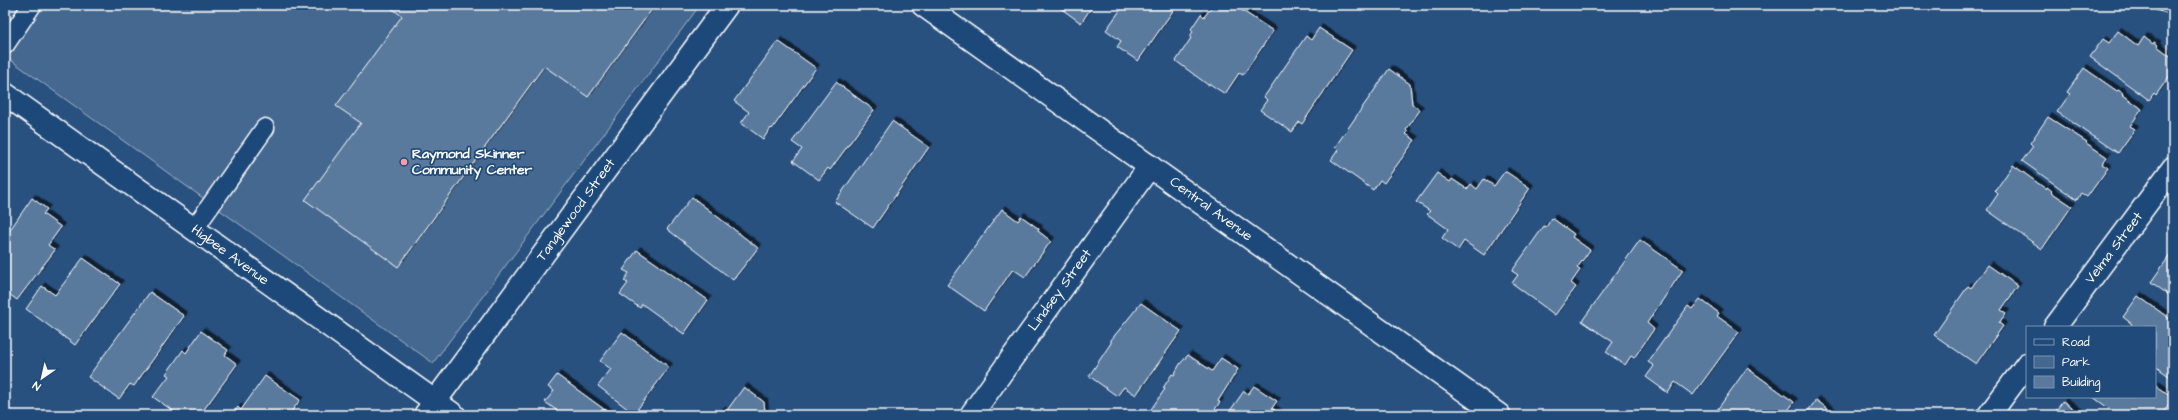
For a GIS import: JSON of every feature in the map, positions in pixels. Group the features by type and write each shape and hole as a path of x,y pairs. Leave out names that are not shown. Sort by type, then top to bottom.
{"street":[{"name":"Tanglewood Street","path":"430,408 727,5"},
{"name":"Central Avenue","path":"923,5 1499,415"},
{"name":"Higbee Avenue","path":"5,94 194,229 430,408 454,415"},
{"name":"Lindsey Street","path":"971,415 1150,166"},
{"name":"Velma Street","path":"2056,326 2173,168"},
{"path":"1989,415 2026,365"}],"lane":[{"path":"5,45 32,5"},
{"path":"194,229 265,128"}],"green space":[{"path":"5,5 700,5 433,363 5,56"}],"building":[{"name":"Raymond Skinner Community Center","path":"387,5 655,5 588,97 544,66 398,267 305,200 361,123 336,106 402,16"},
{"path":"1056,5 1093,5 1081,23"},
{"path":"1124,5 1177,5 1138,61 1117,47 1121,41 1106,30"},
{"path":"1213,5 1239,5 1240,9 1273,31 1243,75 1239,73 1225,94 1210,84 1208,85 1176,61 1191,38 1190,37 1193,31 1191,29 1201,14 1204,17"},
{"path":"1319,28 1352,50 1302,124 1299,122 1292,132 1260,110 1267,100 1264,97 1306,36 1311,40"},
{"path":"2118,31 2138,46 2144,37 2153,44 2154,42 2173,58 2173,66 2170,70 2173,71 2156,95 2154,93 2149,100 2090,57 2103,39 2109,43"},
{"path":"778,41 816,68 772,129 771,128 763,139 741,123 749,112 734,101"},
{"path":"2084,68 2117,91 2118,90 2123,93 2122,94 2142,109 2130,126 2135,129 2118,153 2057,112 2070,94 2067,92"},
{"path":"1389,69 1410,84 1412,104 1420,110 1406,130 1408,132 1406,134 1415,140 1384,183 1380,180 1373,190 1331,160 1338,150 1335,147"},
{"path":"836,82 874,110 830,170 828,168 819,180 793,161 802,149 792,142"},
{"path":"2048,117 2107,157 2102,164 2108,168 2087,197 2081,193 2077,200 2022,161 2033,146 2030,143"},
{"path":"892,121 929,147 873,228 835,202"},
{"path":"2013,165 2046,189 2047,187 2052,191 2051,192 2072,206 2042,249 1987,210 1998,194 1995,191"},
{"path":"1505,171 1530,188 1484,255 1464,241 1458,250 1442,238 1448,229 1427,214 1430,211 1416,202 1437,173 1450,182 1452,179 1467,189 1471,184 1477,189 1484,179 1494,186"},
{"path":"692,197 758,248 733,280 667,229"},
{"path":"32,198 47,209 43,214 61,227 48,245 55,250 17,300 5,291 5,237"},
{"path":"1002,209 1018,221 1021,216 1039,229 1038,231 1051,241 1025,277 1013,269 984,311 947,285"},
{"path":"1552,218 1574,234 1572,237 1590,250 1577,268 1580,270 1571,283 1576,287 1555,315 1512,283 1518,275 1512,271 1544,226 1546,227"},
{"path":"1640,240 1683,270 1647,323 1654,329 1634,358 1631,356 1625,365 1606,352 1613,342 1582,321"},
{"path":"637,250 708,300 684,334 642,304 640,308 620,294 628,283 624,281 629,273 623,270"},
{"path":"2173,251 2173,298 2151,282"},
{"path":"83,258 120,284 75,345 26,309 42,286 55,295"},
{"path":"1988,265 2018,286 2001,310 2006,313 1999,323 2003,326 1976,364 1934,335 1968,286 1971,288"},
{"path":"150,292 184,316 134,386 130,384 119,399 88,377"},
{"path":"2138,296 2173,321 2173,379 2156,367 2156,326 2131,326 2132,324 2123,317"},
{"path":"1700,299 1719,313 1717,316 1739,332 1693,395 1675,382 1668,393 1646,377 1654,366 1648,362 1688,306 1692,309"},
{"path":"1141,303 1181,331 1136,395 1124,387 1117,396 1089,376 1111,343 1111,340"},
{"path":"201,331 228,350 225,355 237,364 200,415 179,415 153,397 169,376 166,374 183,350 186,353"},
{"path":"622,332 669,367 634,414 598,386 611,369 600,361"},
{"path":"1188,355 1212,371 1221,358 1238,369 1218,401 1220,402 1211,415 1147,415 1165,389 1163,388 1172,374 1174,375 1180,364"},
{"path":"1747,368 1794,402 1785,415 1724,415 1717,410"},
{"path":"557,375 612,415 563,415 545,402 554,391 548,387"},
{"path":"265,376 300,400 289,415 232,415 238,407 241,410"},
{"path":"1254,386 1277,401 1272,408 1281,415 1227,415 1244,391 1248,394"},
{"path":"2156,386 2173,397 2162,415 2118,415 2094,398 2156,398"},
{"path":"744,387 764,402 765,412 763,415 717,415 721,410 725,413"},
{"path":"1816,400 1836,415 1805,415"},
{"path":"2063,401 2082,415 2053,415"}],"railway":[{"path":"2144,5 2173,13"}],"place":[{"name":"Raymond Skinner Community Center","path":"404,162"}]}
